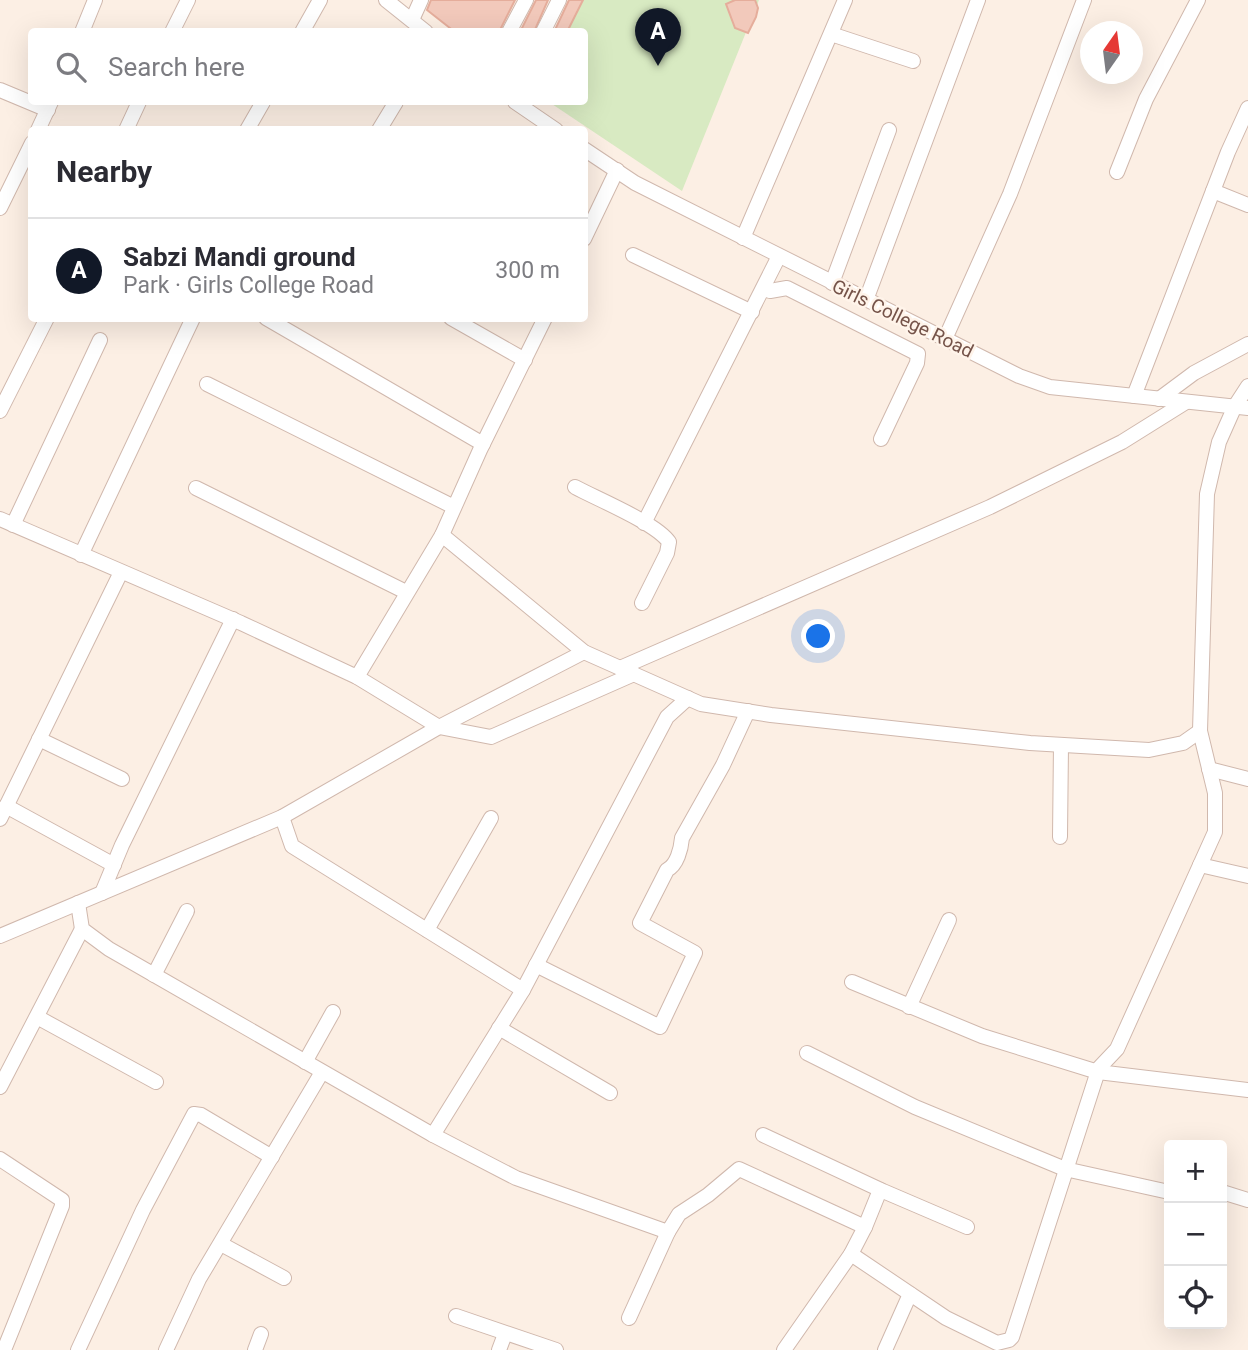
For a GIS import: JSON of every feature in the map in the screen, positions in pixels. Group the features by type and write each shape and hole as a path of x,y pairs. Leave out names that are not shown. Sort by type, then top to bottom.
{"street":[{"path":"84,28 95,0"},
{"path":"174,28 188,0"},
{"path":"304,28 320,0"},
{"path":"386,0 421,28"},
{"path":"412,20 421,0"},
{"path":"511,28 526,0"},
{"path":"545,28 559,0"},
{"path":"743,238 845,0"},
{"path":"866,300 978,0"},
{"path":"945,339 1010,194 1084,0"},
{"path":"1117,172 1146,99 1198,0"},
{"path":"831,34 913,61"},
{"path":"0,90 28,99"},
{"path":"128,126 138,105"},
{"path":"249,126 260,105"},
{"path":"381,126 394,105"},
{"path":"518,105 550,126"},
{"path":"40,126 50,106"},
{"path":"1134,396 1248,108"},
{"path":"832,283 888,130"},
{"path":"0,208 28,151"},
{"name":"Girls College Road","path":"588,152 635,183 1019,376 1051,387 1241,407"},
{"path":"588,231 617,170"},
{"path":"0,172 14,178"},
{"path":"1213,191 1248,205"},
{"path":"633,255 752,312"},
{"path":"644,523 779,256"},
{"path":"764,289 770,291 788,288 918,354 917,363 881,439"},
{"path":"0,411 45,322"},
{"path":"81,555 191,322"},
{"path":"273,322 483,444"},
{"path":"458,322 525,360"},
{"path":"357,677 442,535 543,322"},
{"path":"100,340 6,522 233,619 357,677 439,727 491,737 634,674"},
{"path":"1159,399 1194,373 1248,344"},
{"path":"207,384 454,507"},
{"path":"851,1254 946,1318 997,1343 1009,1340 1017,1324 1098,1072 1117,1049 1215,832 1215,793 1200,731 1206,494 1219,442 1241,407 1248,386"},
{"path":"620,668 990,507 1122,442 1186,402"},
{"path":"575,487 644,523 669,542 667,553 642,603"},
{"path":"196,488 406,592"},
{"path":"442,535 584,652 701,704 1061,745 1149,750 1183,743 1200,731"},
{"path":"114,865 3,813 121,572"},
{"path":"102,893 233,619"},
{"path":"0,936 282,817 439,727 584,652"},
{"path":"433,1135 523,990 667,717 688,698"},
{"path":"536,965 660,1027 695,953 640,923 667,870 672,867 682,847 682,838 723,765 748,711"},
{"path":"39,739 122,779"},
{"path":"1060,837 1061,745"},
{"path":"1209,769 1248,779"},
{"path":"282,817 292,846 523,990"},
{"path":"427,930 491,818"},
{"path":"1200,865 1248,876"},
{"path":"0,1087 82,929 78,903"},
{"path":"154,975 187,911"},
{"path":"909,1007 949,920"},
{"path":"82,929 109,950 433,1135 516,1178 668,1232"},
{"path":"852,982 982,1036 1098,1072 1248,1090"},
{"path":"305,1062 333,1012"},
{"path":"37,1017 156,1082"},
{"path":"499,1028 610,1093"},
{"path":"807,1053 915,1107 1065,1168 1164,1191"},
{"path":"166,1350 199,1279 322,1072"},
{"path":"78,1350 143,1210 194,1114 201,1115 272,1157"},
{"path":"763,1135 967,1227"},
{"path":"0,1160 62,1200 62,1206 5,1350"},
{"path":"629,1318 678,1214 708,1195 739,1169 865,1227"},
{"path":"784,1350 851,1254 880,1190"},
{"path":"1227,1194 1248,1200"},
{"path":"221,1244 284,1278"},
{"path":"885,1350 910,1294"},
{"path":"456,1316 556,1350"},
{"path":"255,1350 261,1334"},
{"path":"499,1350 505,1334"}],"green space":[{"path":"583,0 759,0 682,191 553,105 588,105 588,28 569,28"}],"building":[{"path":"431,0 515,0 501,28 450,28 427,10"},
{"path":"536,0 548,0 536,28 522,28"},
{"path":"569,0 583,0 569,28 556,28"},
{"path":"735,0 755,0 758,8 748,33 735,28 726,4"}],"place":[{"name":"Sabzi Mandi ground","path":"658,66"}]}
